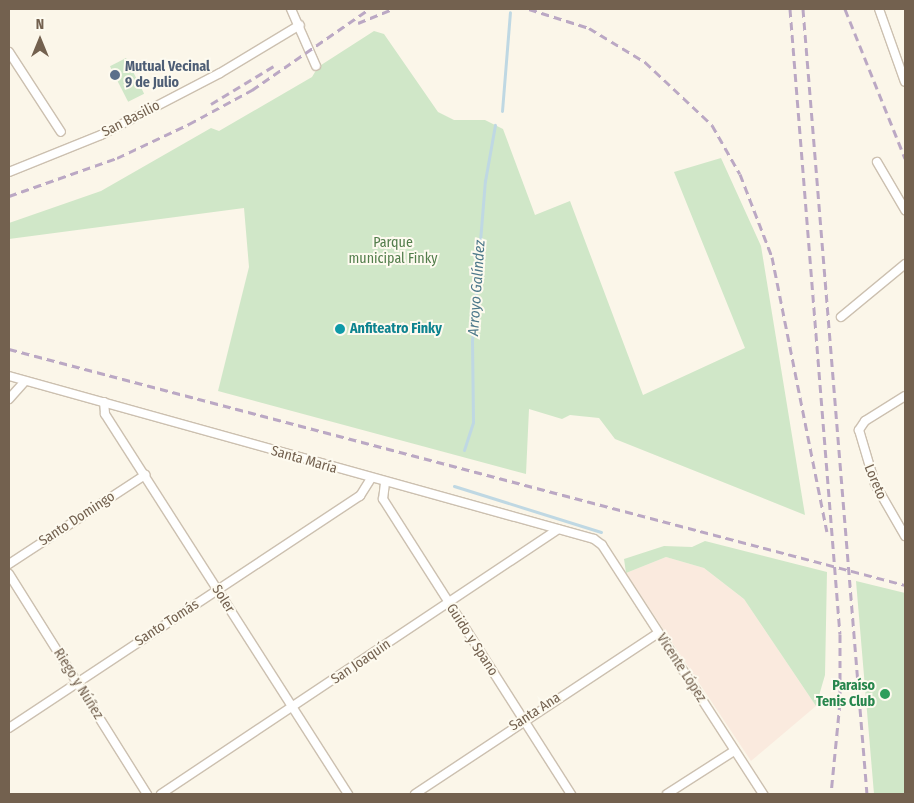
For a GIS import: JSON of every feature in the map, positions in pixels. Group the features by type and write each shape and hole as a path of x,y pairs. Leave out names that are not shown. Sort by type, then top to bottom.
{"street":[{"path":"291,9 300,25 316,66"},
{"path":"879,9 902,65 905,82"},
{"name":"San Basilio","path":"9,172 118,126 300,25"},
{"path":"9,52 61,132"},
{"path":"876,162 905,210"},
{"path":"841,317 905,264"},
{"name":"Santa María","path":"9,376 370,480 558,529 598,542"},
{"path":"9,399 25,381"},
{"name":"Loreto","path":"905,396 862,423 860,437 870,474 905,536"},
{"name":"Soler","path":"104,402 105,414 348,794"},
{"name":"Santo Domingo","path":"9,564 145,475"},
{"name":"Santo Tomás","path":"9,728 360,496 370,480"},
{"name":"Guido y Spano","path":"385,483 383,499 448,604 571,794"},
{"name":"San Joaquín","path":"161,794 558,529"},
{"name":"Vicente López","path":"598,542 763,794"},
{"name":"Riego y Núñez","path":"9,574 147,794"},
{"name":"Santa Ana","path":"414,794 523,720 658,633"},
{"path":"667,794 734,751"}],"shaded area":[{"path":"666,557 704,568 744,599 816,706 751,761 626,573"}],"green space":[{"name":"Parque municipal Finky","path":"374,31 384,34 438,112 454,120 485,120 503,129 535,215 570,201 643,395 745,348 674,172 721,158 761,246 805,515 615,439 599,418 570,415 562,419 529,409 526,474 218,391 249,267 244,208 9,239 9,223 101,191 211,128 219,131 312,77 318,67"},
{"path":"126,58 144,94 128,102 110,66"},
{"path":"705,541 827,572 825,675 816,706 744,599 704,568 666,557 626,573 624,559 664,546 692,547"},
{"name":"Paraíso Tenis Club","path":"856,581 905,593 905,794 874,794"}],"waterway":[{"name":"Arroyo Galíndez","path":"502,111 510,12"},
{"name":"Arroyo Galíndez","path":"464,450 473,422 472,341 485,181 495,125"},
{"name":"Arroyo Galíndez","path":"454,486 601,532"}],"railway":[{"path":"9,196 117,158 189,124 252,90 369,9"},
{"path":"358,23 392,9"},
{"path":"529,9 589,28 645,62 712,125 740,174 772,257 827,532"},
{"path":"790,9 840,634 840,702 831,794"},
{"path":"803,9 867,794"},
{"path":"845,9 905,158"},
{"path":"211,104 277,64"},
{"path":"9,349 905,585"}],"place":[{"name":"Mutual Vecinal 9 de Julio","path":"115,75"},
{"name":"Anfiteatro Finky","path":"340,329"},
{"name":"Paraíso Tenis Club","path":"885,694"}]}
